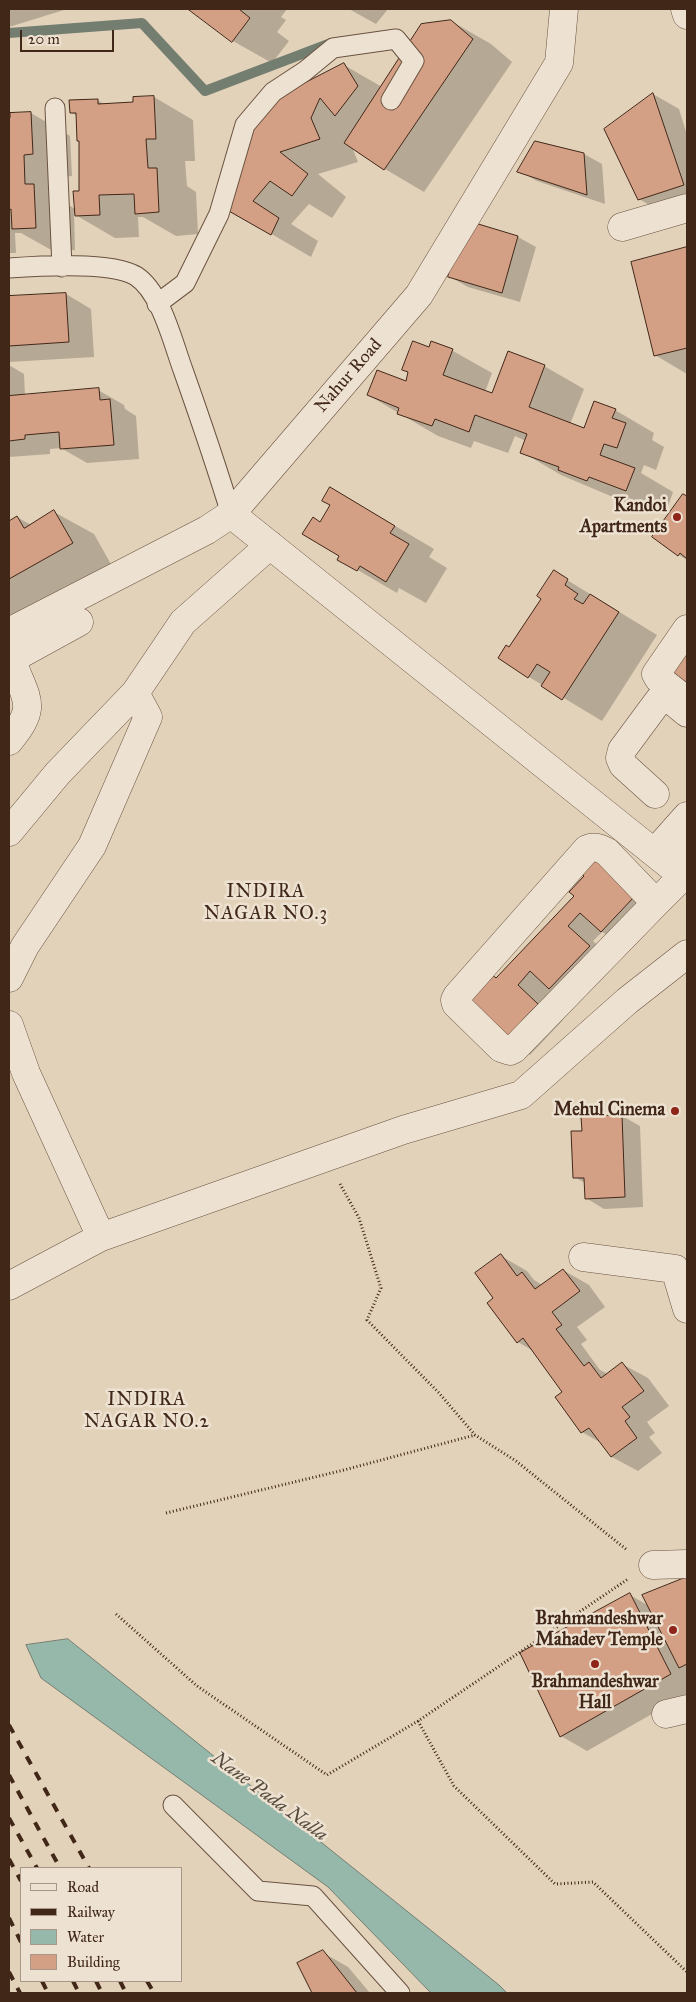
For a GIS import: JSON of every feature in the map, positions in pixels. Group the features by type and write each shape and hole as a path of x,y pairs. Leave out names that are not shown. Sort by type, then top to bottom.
{"street":[{"name":"Nahur Road","path":"9,632 43,628 231,514 419,295 559,64 564,9"},
{"path":"685,9 687,15"},
{"path":"622,228 687,208"},
{"path":"231,514 677,865"},
{"path":"9,832 58,773 135,693 183,622 270,545"},
{"path":"9,741 23,724 28,712 28,702 13,661 43,628 79,622"},
{"path":"687,629 656,674 659,679 687,701"},
{"path":"9,978 25,946 92,846 148,717 135,693"},
{"path":"655,794 623,765 620,758 622,750 659,700 664,697 687,713"},
{"path":"656,903 607,852 600,848 593,847 587,849 457,996 456,1004 501,1048 510,1051 514,1049 656,903 677,865 687,816"},
{"path":"9,1286 101,1237 403,1130 521,1095 627,1001 687,954"},
{"path":"9,1025 26,1073 101,1237"},
{"path":"583,1257 681,1268 687,1309"},
{"path":"652,1564 687,1564"}],"lane":[{"path":"157,304 185,283 219,214 245,125 273,92 305,71 333,48 396,39 414,61 391,100"},
{"path":"55,108 62,267"},
{"path":"9,268 110,267 136,276 150,289 168,329 207,438 231,514"},
{"path":"173,1805 258,1890 314,1896 400,1993"}],"path":[{"path":"116,1614 197,1686 327,1774 418,1721 652,1564 621,1546 516,1461 475,1435 440,1393 367,1320 381,1288 359,1218 325,1157"},
{"path":"166,1513 344,1470 475,1435"},
{"path":"418,1721 454,1786 555,1884 593,1882 687,1972"}],"water":[{"path":"68,1639 507,1993 431,1993 328,1887 41,1678 26,1645"}],"building":[{"path":"188,9 239,9 250,18 232,42"},
{"path":"451,20 473,39 384,170 344,143 421,24"},
{"path":"344,63 358,86 335,116 320,98 311,118 320,139 280,152 308,174 292,196 270,181 253,201 279,218 271,235 213,202 270,101"},
{"path":"653,93 684,185 638,200 604,129"},
{"path":"154,96 156,139 146,139 148,168 157,168 159,212 135,214 134,194 99,195 100,215 75,216 73,191 79,191 79,141 77,141 76,113 70,113 69,100 98,99 98,104 133,102 133,97"},
{"path":"31,112 33,154 24,155 25,184 34,184 36,228 12,229 11,209 9,210 9,118 10,113"},
{"path":"535,141 584,153 587,195 517,172"},
{"path":"465,220 518,236 502,293 448,277"},
{"path":"687,247 687,348 654,356 631,262"},
{"path":"66,293 69,342 9,346 9,296"},
{"path":"413,341 429,347 431,341 453,349 443,375 492,393 508,351 545,365 529,407 584,428 594,401 616,409 612,418 626,423 617,448 604,444 600,455 635,468 626,491 589,477 587,481 558,470 559,467 520,453 527,434 475,415 469,432 435,419 432,426 397,414 399,408 367,395 377,370 406,381 408,372 402,370"},
{"path":"99,388 100,400 110,399 114,445 60,449 59,432 25,435 25,439 9,441 9,396"},
{"path":"330,487 395,526 390,533 409,544 386,582 360,566 357,571 337,560 339,556 302,534 313,517 320,522 330,505 322,501"},
{"name":"Kandoi Apartments","path":"683,494 687,496 687,559 680,553 678,556 652,537"},
{"path":"54,510 73,543 9,579 9,521 17,516 24,528"},
{"path":"554,570 568,579 565,585 578,594 574,599 583,604 590,594 619,612 562,700 541,686 550,672 537,664 528,678 498,658 506,645 509,647 541,599 537,596"},
{"path":"687,648 687,683 670,670"},
{"path":"594,858 634,897 601,932 580,913 568,926 590,946 549,989 530,971 518,985 538,1004 503,1041 461,1001 489,972 496,978 574,896 569,892 584,876 580,873"},
{"path":"622,1115 625,1197 585,1199 584,1178 573,1178 571,1131 582,1131 581,1117"},
{"path":"501,1254 517,1276 522,1272 535,1289 563,1269 580,1291 552,1312 562,1325 556,1329 584,1366 589,1362 601,1378 622,1362 644,1391 622,1407 630,1417 625,1421 637,1438 611,1457 589,1428 581,1433 555,1397 562,1392 523,1338 517,1343 487,1303 493,1298 475,1273"},
{"name":"Brahmandeshwar Mahadev Temple","path":"687,1577 687,1664 679,1668 642,1595"},
{"name":"Brahmandeshwar Hall","path":"630,1593 671,1674 560,1737 520,1653"},
{"path":"323,1950 357,1993 312,1993 297,1963"}],"waterway":[{"path":"9,33 142,23 205,91 331,43"}],"railway":[{"path":"9,1725 88,1867"},
{"path":"9,1775 59,1867"},
{"path":"9,1818 36,1867"},
{"path":"9,1859 20,1879"},
{"path":"9,1918 20,1940"},
{"path":"9,1972 20,1993"},
{"path":"42,1982 48,1993"},
{"path":"74,1982 79,1993"},
{"path":"96,1982 102,1993"},
{"path":"120,1982 126,1993"},
{"path":"148,1982 154,1993"}],"place":[{"name":"Kandoi Apartments","path":"677,517"},
{"name":"Mehul Cinema","path":"675,1111"},
{"name":"Brahmandeshwar Mahadev Temple","path":"673,1630"},
{"name":"Brahmandeshwar Hall","path":"595,1664"}],"district":[{"name":"INDIRA NAGAR NO.3","path":"266,903"},
{"name":"INDIRA NAGAR NO.2","path":"147,1411"}],"water label":[{"name":"Nane Pada Nalla","path":"269,1797"}]}
